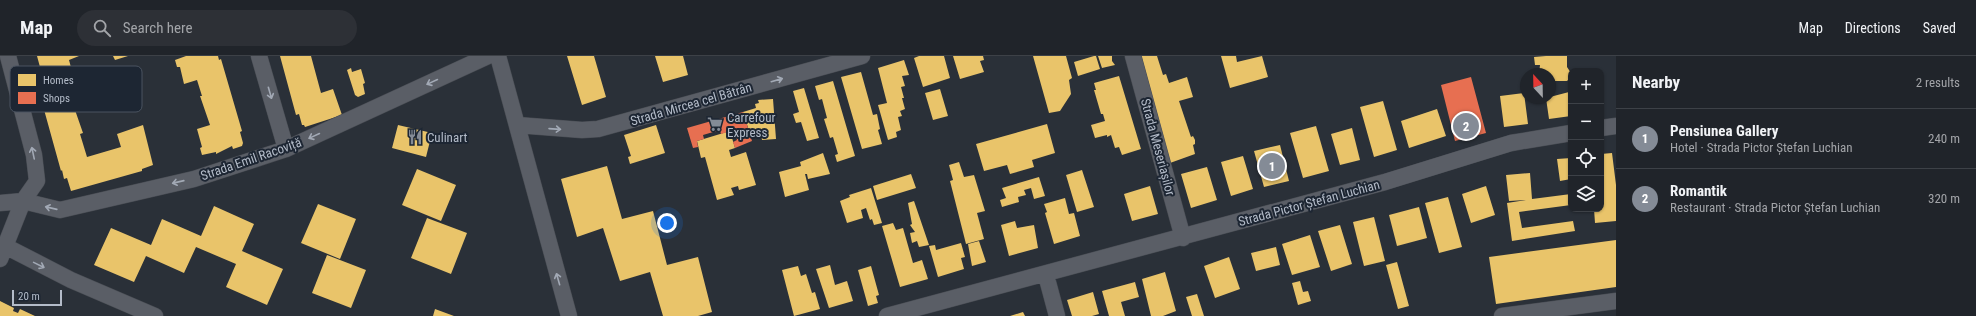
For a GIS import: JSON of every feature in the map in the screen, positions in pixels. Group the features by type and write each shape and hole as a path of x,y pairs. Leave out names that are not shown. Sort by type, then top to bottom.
{"street":[{"path":"8,56 11,66"},
{"path":"259,56 286,149"},
{"name":"Strada Emil Racoviță","path":"0,203 23,201 60,210 194,179 286,149 488,56"},
{"path":"498,56 569,316"},
{"name":"Strada Mircea cel Bătrân","path":"517,125 582,130 598,129 862,56"},
{"name":"Strada Meseriașilor","path":"1133,56 1183,238"},
{"path":"23,112 34,155 37,181 23,201 3,253 155,316"},
{"path":"1604,128 1616,126"},
{"name":"Strada Pictor Ștefan Luchian","path":"887,316 1046,275 1385,182 1511,143 1568,134"},
{"path":"1046,275 1057,316"},
{"path":"1502,316 1616,301"}],"building: Homes":[{"path":"37,56 79,56 69,60 71,66 40,66"},
{"path":"113,56 128,56 115,60"},
{"path":"186,56 218,56 219,60 221,59 242,131 240,132 243,143 242,146 233,149 232,146 216,154 216,152 202,155 200,148 202,147 197,129 210,125 200,96 202,96 197,80 184,84 180,67 177,67 175,60"},
{"path":"280,56 311,56 321,93 333,89 342,115 305,127 302,125 299,114 296,115"},
{"path":"567,56 594,56 606,97 582,105"},
{"path":"655,56 683,56 688,75 663,82"},
{"path":"919,56 944,56 950,78 923,87 914,58"},
{"path":"953,56 983,56 984,60 980,61 984,72 960,79"},
{"path":"1033,56 1066,56 1072,78 1069,80 1071,94 1060,111 1049,113"},
{"path":"1096,56 1100,69 1078,76 1074,62"},
{"path":"1098,56 1112,56 1112,61 1115,65 1102,68"},
{"path":"1138,56 1157,56 1163,75 1166,74 1169,83 1187,77 1193,97 1179,101 1191,137 1193,136 1195,140 1195,144 1193,145 1195,154 1170,163"},
{"path":"1221,56 1236,56 1237,62 1262,56 1268,77 1230,88"},
{"path":"1567,56 1568,80 1556,81 1556,68 1540,68 1540,65 1535,65 1534,57"},
{"path":"904,60 909,75 902,76 905,86 901,87 905,109 900,111 902,116 898,117 901,130 896,132 897,137 888,140 878,105 887,103 878,68"},
{"path":"351,68 352,72 361,69 365,83 363,84 365,94 358,97 355,95 347,70"},
{"path":"861,72 873,115 877,114 880,129 878,130 882,144 862,149 841,77"},
{"path":"1119,76 1141,149 1122,155 1119,147 1115,148 1111,135 1107,137 1107,135 1095,138 1091,125 1105,121 1103,114 1101,114 1094,90 1096,90 1094,83"},
{"path":"833,81 855,156 837,162 835,155 838,154 833,137 830,138 824,119 827,118 822,99 819,100 815,86"},
{"path":"804,88 819,138 807,141 801,122 796,123 793,114 799,112 793,91"},
{"path":"940,89 948,116 933,120 925,93"},
{"path":"1568,92 1568,116 1549,119 1547,104 1556,104 1556,95"},
{"path":"1520,94 1520,104 1525,104 1528,124 1504,127 1500,96"},
{"path":"773,99 776,139 762,140 761,133 750,134 743,112 756,108 755,104 759,103 758,100"},
{"path":"1383,101 1397,150 1374,157 1360,107"},
{"path":"1437,109 1446,136 1409,148 1401,121"},
{"path":"45,112 76,112 83,133 80,134 87,157 121,147 117,134 143,125 153,165 142,169 142,171 71,191 67,178 64,179 62,170 61,171"},
{"path":"1047,124 1055,153 1032,160 1034,167 1010,174 1007,165 984,171 976,144"},
{"path":"398,125 432,133 426,157 392,148"},
{"path":"656,125 665,153 630,164 628,157 631,156 624,135"},
{"path":"1316,126 1329,171 1303,178 1290,133"},
{"path":"1352,128 1360,160 1340,165 1331,134"},
{"path":"730,131 735,148 729,150 731,157 746,152 756,185 739,190 738,186 731,188 734,195 717,200 705,157 701,158 697,141"},
{"path":"1280,145 1289,181 1264,187 1254,151"},
{"path":"823,153 830,174 808,179 807,174 805,174 809,190 785,197 779,172 801,166 800,162"},
{"path":"1612,153 1616,185 1616,221 1595,223 1594,212 1604,212 1604,154"},
{"path":"1243,156 1253,189 1231,196 1221,162"},
{"path":"1568,158 1568,180 1560,181 1557,159"},
{"path":"959,162 964,177 974,175 985,211 977,213 984,239 966,244 950,181 953,180 949,165"},
{"path":"607,166 622,219 653,211 667,265 698,257 712,312 698,316 663,316 650,272 620,281 603,228 577,237 561,179"},
{"path":"1207,167 1217,200 1191,208 1181,174"},
{"path":"417,169 456,185 441,221 402,205"},
{"path":"1082,170 1094,207 1077,212 1066,175"},
{"path":"1530,173 1532,199 1568,194 1568,205 1519,212 1522,228 1573,221 1575,231 1512,241 1507,203 1526,200 1509,201 1506,175"},
{"path":"911,174 916,188 877,200 873,186"},
{"path":"1039,177 1045,196 1034,199 1031,188 1024,190 1026,195 1018,197 1019,202 1002,207 1000,200 1006,198 1002,188"},
{"path":"1150,186 1158,214 1132,221 1124,194"},
{"path":"1486,186 1495,215 1471,223 1462,194"},
{"path":"871,188 882,223 874,225 872,219 870,220 866,208 861,210 863,218 847,223 840,201 850,197 849,195"},
{"path":"1448,197 1462,247 1439,253 1425,203"},
{"path":"1065,198 1069,214 1074,213 1080,236 1054,244 1045,213 1047,212 1044,204"},
{"path":"914,201 929,245 919,247 917,241 912,243 910,233 915,232 910,225 912,224 908,203"},
{"path":"318,204 356,219 340,259 301,243"},
{"path":"214,206 254,224 242,251 283,269 267,305 226,287 236,264 196,247 184,273 146,256 134,282 94,265 111,228 151,245 162,219 201,236"},
{"path":"1419,207 1427,238 1397,246 1389,215"},
{"path":"1374,217 1385,261 1364,266 1353,222"},
{"path":"427,218 467,233 451,274 411,258"},
{"path":"1015,221 1017,228 1034,225 1038,248 1009,256 1001,225"},
{"path":"893,223 896,230 903,228 913,263 922,260 928,279 900,287 882,226"},
{"path":"1340,225 1352,264 1331,271 1318,231"},
{"path":"1310,235 1320,267 1292,275 1282,244"},
{"path":"1616,240 1616,287 1496,304 1489,257"},
{"path":"979,241 986,262 972,266 968,244"},
{"path":"961,243 965,257 961,258 964,269 938,277 929,246 935,245 936,250"},
{"path":"1276,247 1280,265 1256,271 1251,253"},
{"path":"327,255 366,270 351,308 312,293"},
{"path":"1229,257 1240,289 1215,298 1204,266"},
{"path":"1397,262 1409,306 1398,309 1386,265"},
{"path":"830,265 835,285 847,281 853,301 829,308 816,269"},
{"path":"798,266 801,276 806,274 812,293 815,292 820,309 794,316 782,270"},
{"path":"871,266 879,295 876,296 878,303 868,306 858,270"},
{"path":"1165,272 1176,311 1163,316 1151,316 1142,279"},
{"path":"1300,281 1303,292 1308,291 1311,301 1298,305 1292,283"},
{"path":"1135,282 1139,297 1121,302 1125,316 1109,316 1102,291"},
{"path":"1093,292 1099,314 1092,316 1072,316 1067,300"},
{"path":"1197,294 1204,316 1192,316 1186,297"},
{"path":"0,301 14,308 13,311 18,313 20,309 35,316 0,316"},
{"path":"435,309 454,316 433,316"},
{"path":"1023,312 1025,316 1010,316"}],"building: Shops":[{"path":"1471,77 1486,133 1455,141 1441,85"},
{"path":"743,112 752,141 735,148 733,142 737,140 734,130 721,134 720,130 703,135 704,139 697,141 698,147 693,148 687,128"}],"place":[{"name":"Carrefour Express","path":"715,124"},
{"name":"Romantik","path":"1466,126"},
{"name":"Culinart","path":"415,137"},
{"name":"Pensiunea Gallery","path":"1272,166"}]}
